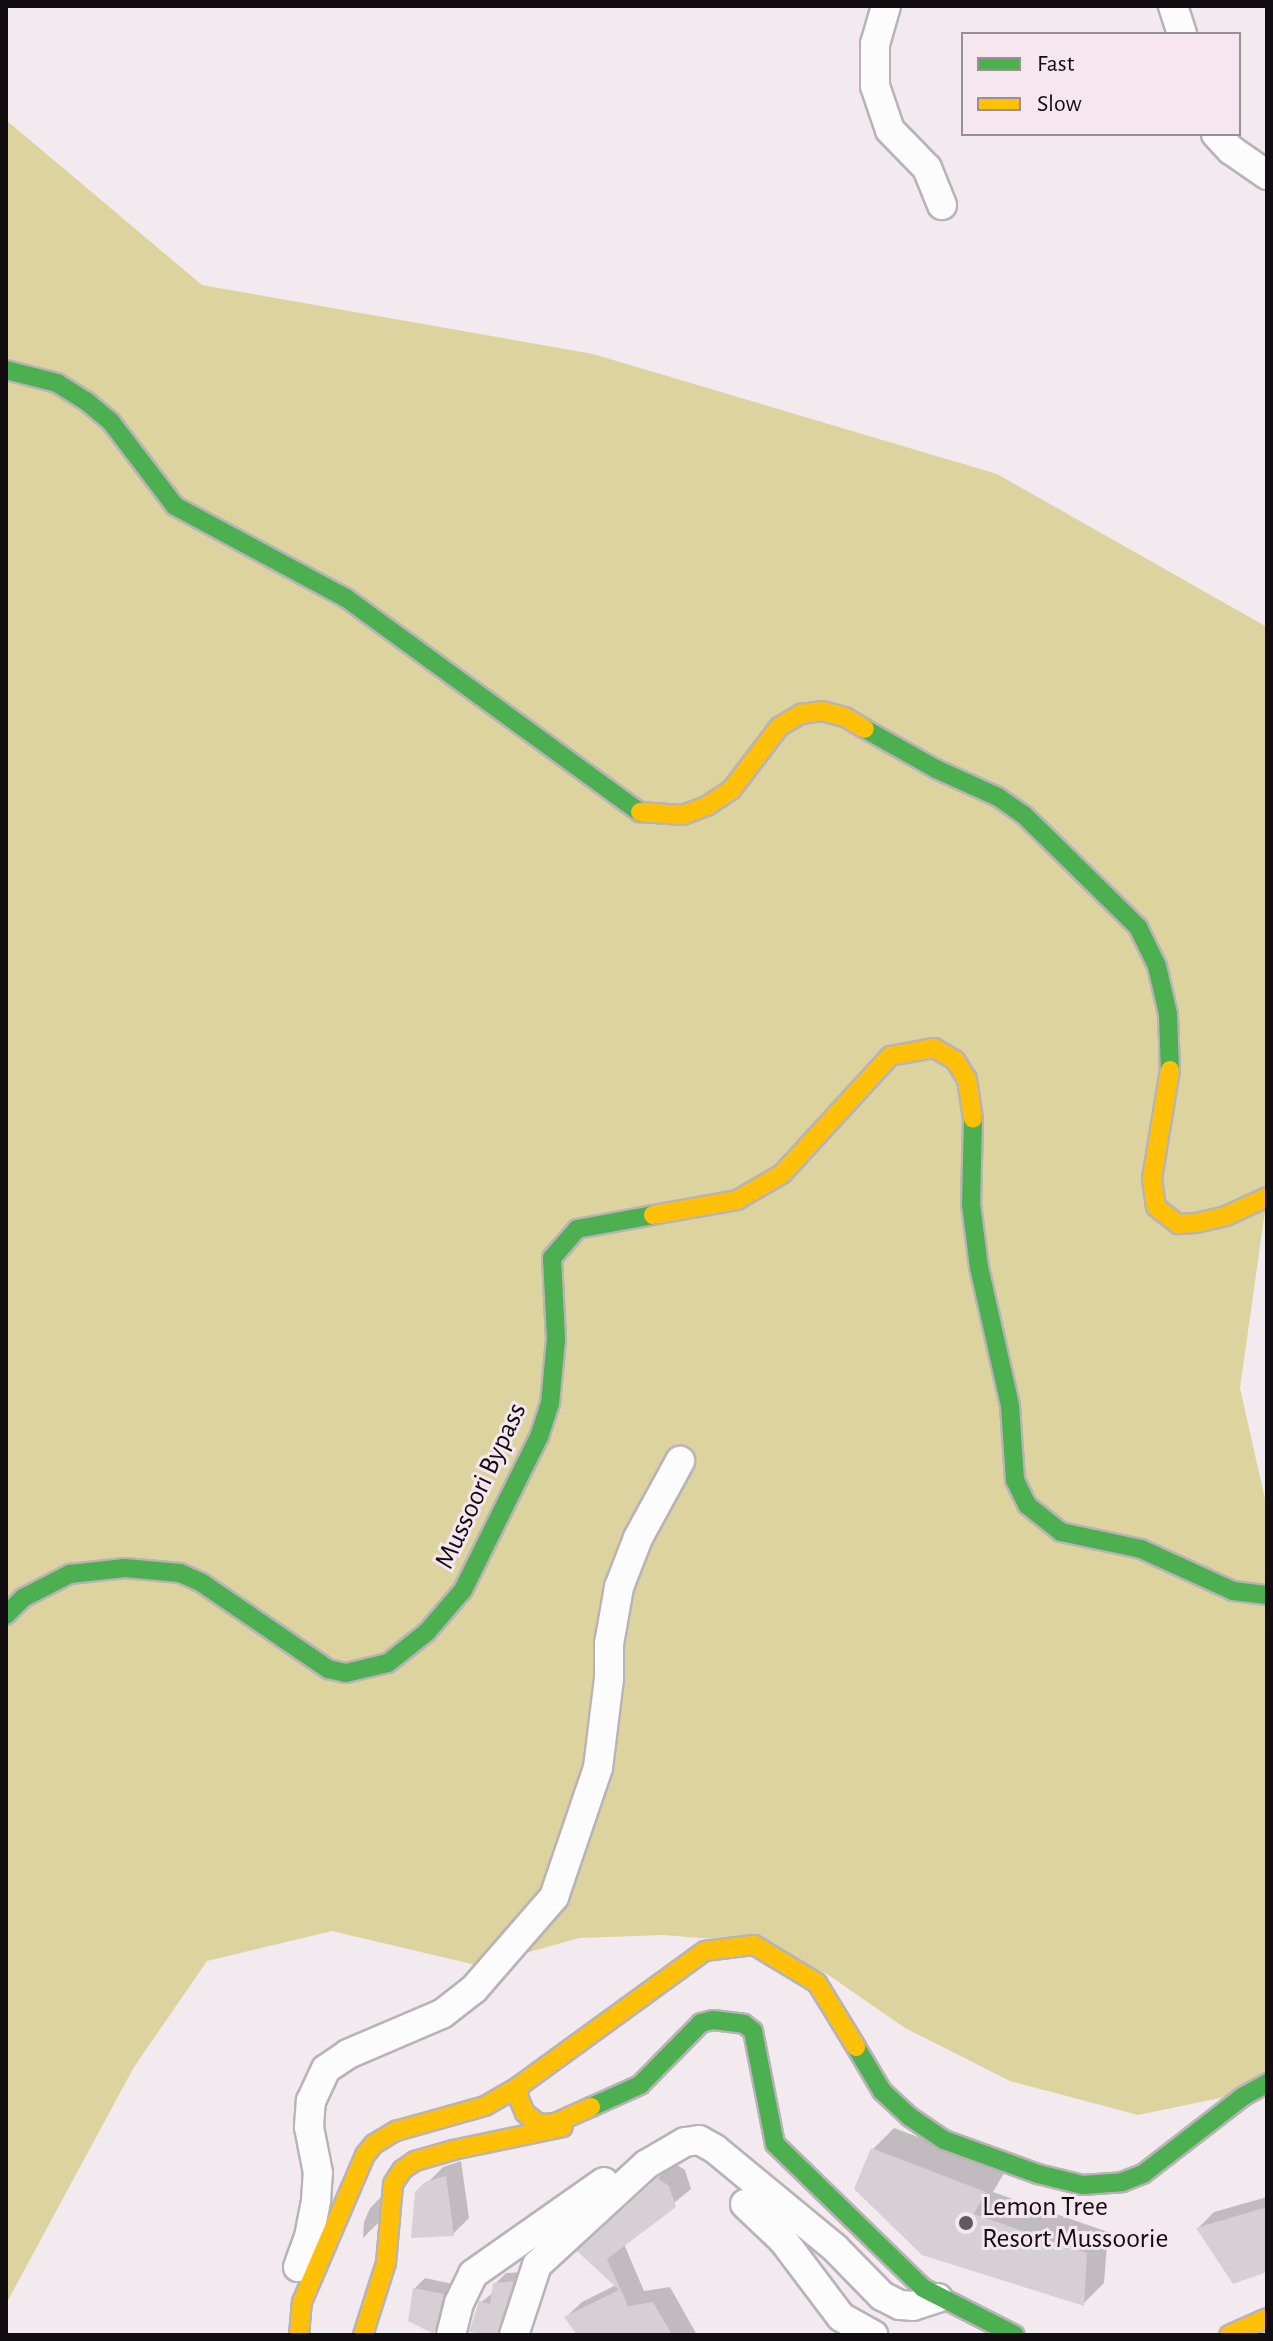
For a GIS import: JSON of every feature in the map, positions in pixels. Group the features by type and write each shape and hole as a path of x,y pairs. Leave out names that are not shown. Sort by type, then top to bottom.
{"main road":[{"path":"6,370 57,383 86,401 111,422 175,506 346,598 635,811 659,816 683,815 707,806 732,789 779,727 801,714 822,711 845,717 936,769 998,797 1074,862 1138,927 1157,966 1168,1014 1171,1061 1152,1179 1156,1207 1165,1217 1178,1224 1196,1223 1226,1216 1267,1197"},
{"name":"Mussoori Bypass","path":"6,1615 23,1598 70,1574 125,1568 180,1573 202,1583 328,1669 346,1673 388,1663 427,1632 463,1590 539,1437 550,1404 556,1339 552,1258 577,1229 737,1200 782,1174 890,1056 934,1048 955,1060 967,1079 975,1133 971,1204 979,1267 1010,1406 1015,1480 1027,1505 1061,1532 1141,1549 1233,1591 1267,1595"},
{"path":"298,2331 302,2302 365,2155 374,2144 396,2131 485,2106 519,2086 705,1951 754,1945 817,1983 882,2091 910,2117 944,2140 1038,2174 1083,2185 1122,2182 1143,2174 1226,2109 1267,2083"},
{"path":"519,2086 519,2099 525,2113 539,2124 555,2123 640,2085 701,2023 713,2020 744,2024 753,2031 775,2144 908,2275 938,2298 1015,2335"},
{"path":"363,2335 386,2263 393,2184 402,2170 415,2161 453,2150 559,2130 593,2107"},
{"path":"1229,2335 1267,2318"}],"street":[{"path":"886,6 875,44 875,86 890,130 927,168 942,205"},
{"path":"1173,6 1181,32"},
{"path":"1218,136 1231,150 1267,175"},
{"path":"298,2331 295,2282 316,2200 318,2173 309,2115 314,2088 336,2061 442,2014 474,1989 554,1897 598,1768 613,1613 619,1587 638,1538 680,1461"},
{"path":"451,2335 459,2303 473,2274 547,2226 649,2149 699,2140 715,2149 835,2248 882,2296 900,2305 913,2306 938,2298"},
{"path":"514,2335 537,2265 647,2164 685,2142"},
{"path":"745,2204 783,2240 841,2317 873,2335"}],"shaded area":[{"path":"6,120 202,285 593,354 997,474 1267,627 1267,1197 1240,1388 1267,1508 1267,2079 1220,2098 1138,2115 1010,2081 905,2028 827,1974 752,1942 663,1935 579,1938 480,1966 332,1931 207,1961 134,2067 6,2304"}],"building":[{"path":"871,2148 986,2192 974,2214 1087,2253 1084,2306 922,2255 854,2189"},
{"path":"446,2176 454,2236 411,2238 415,2192 425,2182"},
{"path":"657,2178 669,2186 676,2207 607,2259 628,2306 653,2302 672,2335 577,2335 564,2317 619,2290 577,2251"},
{"path":"1267,2207 1267,2272 1233,2284 1196,2228"},
{"path":"514,2281 497,2335 469,2332 479,2301 490,2304 493,2283"},
{"path":"413,2288 444,2294 434,2334 408,2321"}],"traffic: fast":[{"path":"6,370 57,383 86,401 111,422 175,506 346,598 640,812"},
{"path":"865,729 936,769 998,797 1024,815 1138,927 1157,966 1168,1014 1170,1070"},
{"path":"973,1119 971,1204 979,1267 1010,1406 1015,1480 1027,1505 1061,1532 1141,1549 1233,1591 1267,1595"},
{"path":"6,1615 23,1598 70,1574 125,1568 180,1573 202,1583 328,1669 346,1673 388,1663 427,1632 463,1590 539,1437 550,1404 556,1339 552,1258 577,1229 653,1215"},
{"path":"591,2107 640,2085 701,2023 713,2020 744,2024 753,2031 775,2144 923,2288 1015,2335"},
{"path":"856,2047 882,2091 910,2117 944,2140 1038,2174 1083,2185 1122,2182 1143,2174 1244,2096 1267,2083"}],"traffic: slow":[{"path":"640,812 683,815 707,806 732,789 779,727 801,714 822,711 845,717 865,729"},
{"path":"653,1215 737,1200 782,1174 890,1056 934,1048 955,1060 967,1079 973,1119"},
{"path":"1170,1070 1152,1179 1156,1207 1178,1224 1196,1223 1226,1216 1267,1197"},
{"path":"591,2107 555,2123 539,2124 525,2113 519,2099 519,2086 705,1951 754,1945 817,1983 856,2047"},
{"path":"299,2335 302,2302 365,2155 374,2144 396,2131 485,2106 519,2086"},
{"path":"363,2335 386,2263 393,2184 402,2170 415,2161 453,2150 563,2127"},
{"path":"1229,2335 1267,2318"}],"place":[{"name":"Lemon Tree Resort Mussoorie","path":"966,2223"}]}
